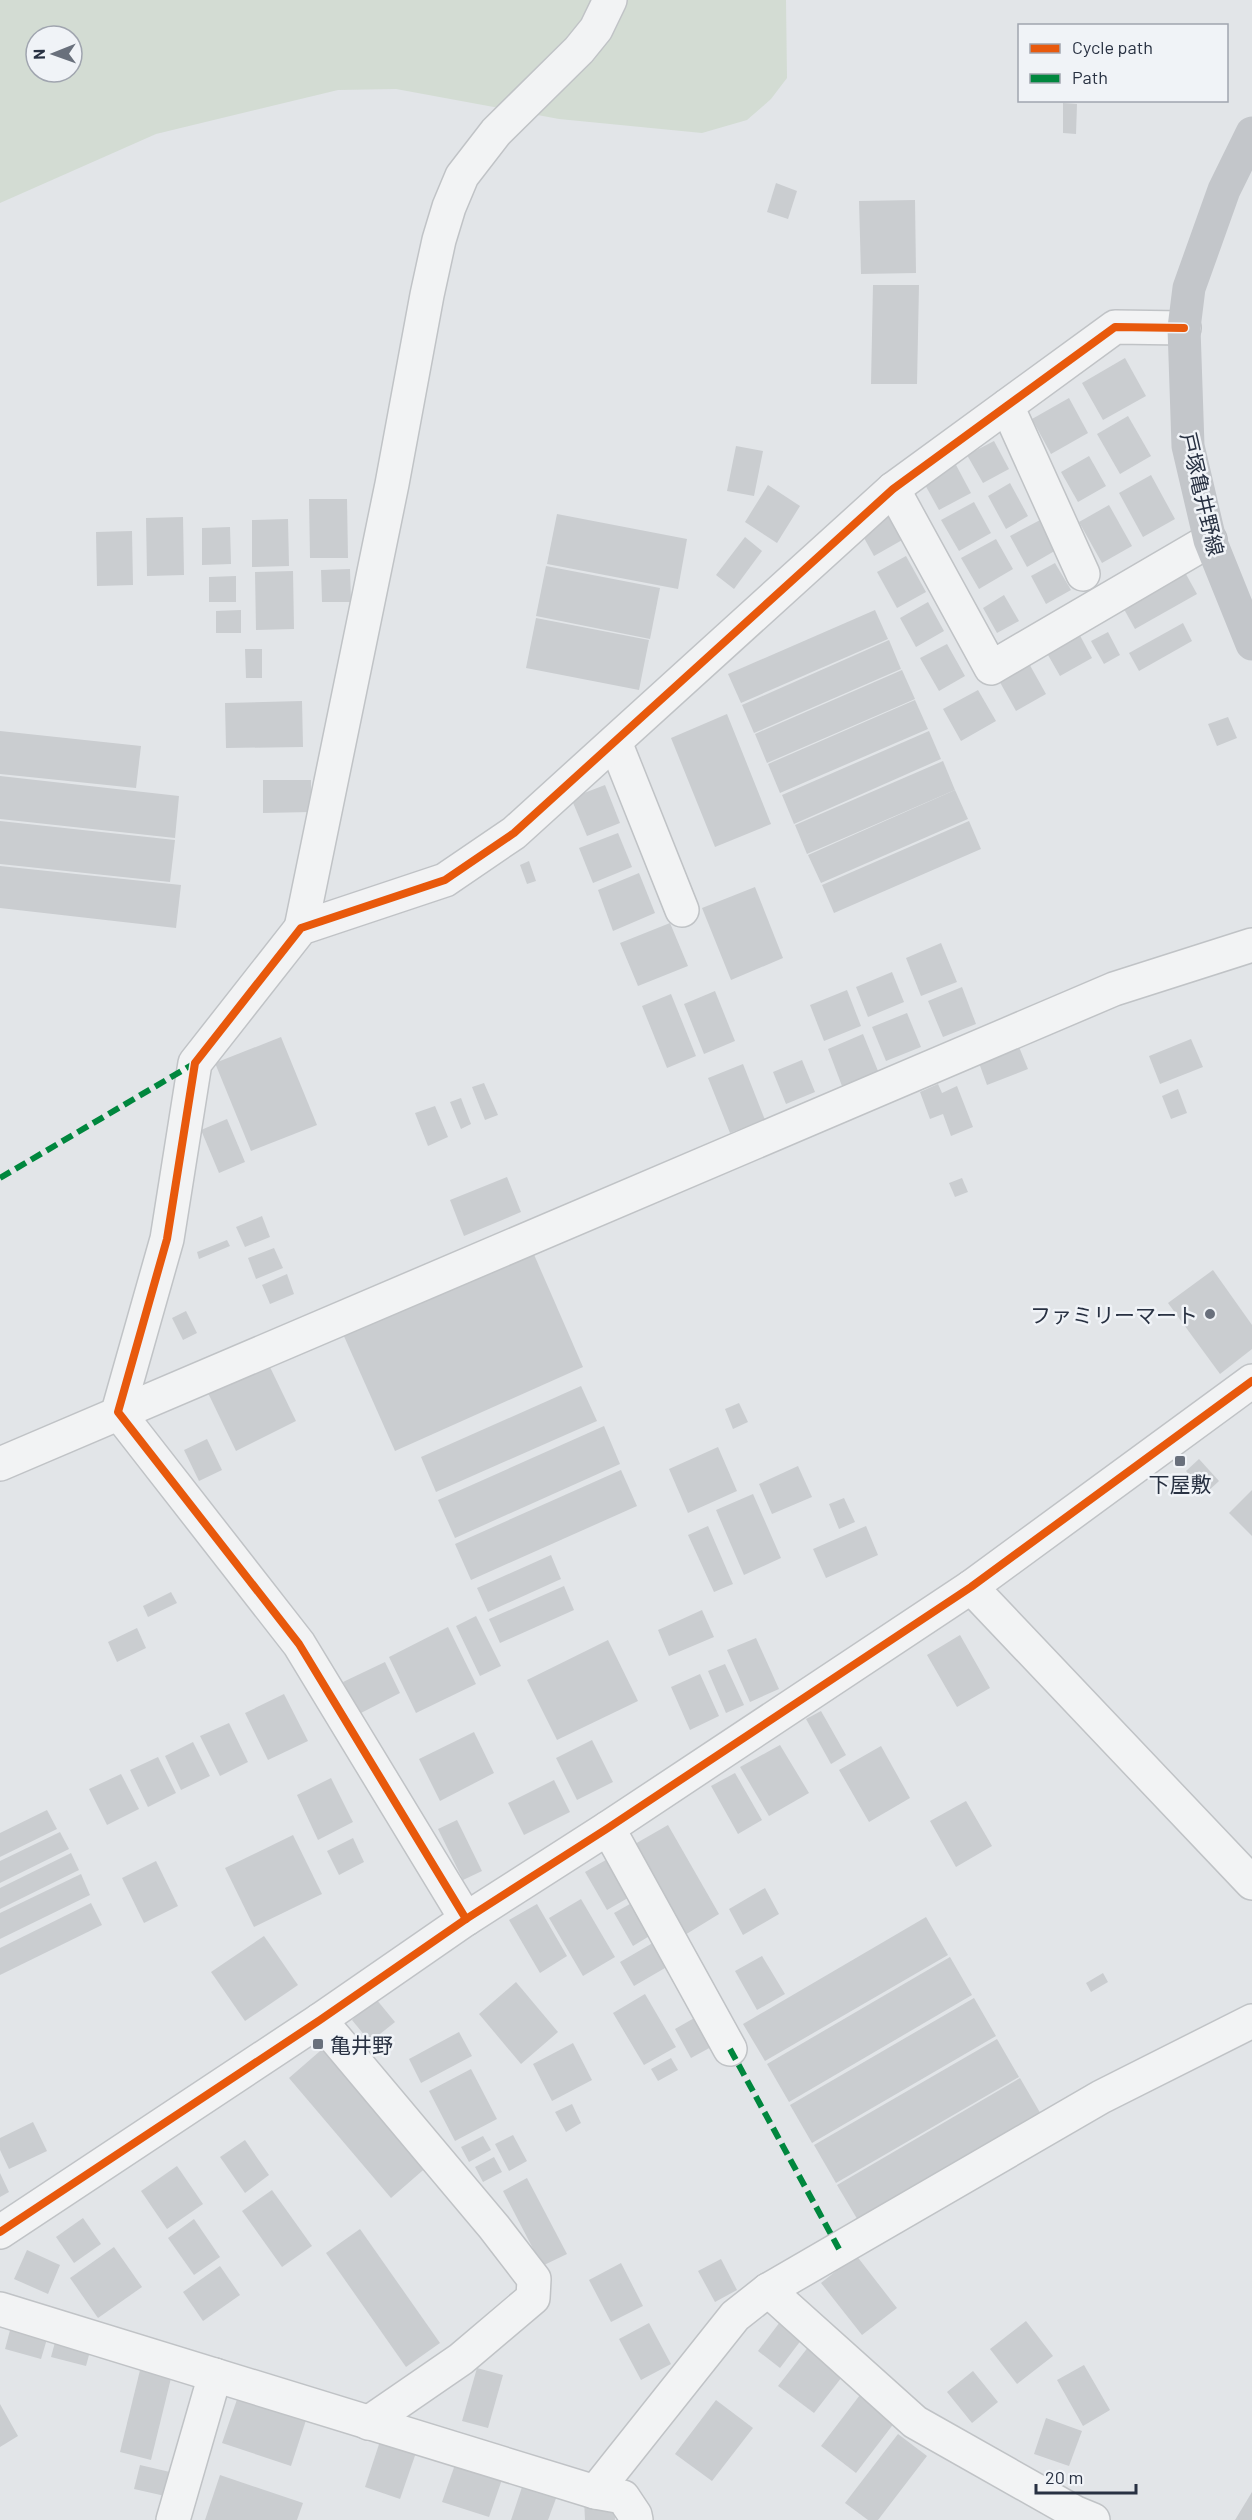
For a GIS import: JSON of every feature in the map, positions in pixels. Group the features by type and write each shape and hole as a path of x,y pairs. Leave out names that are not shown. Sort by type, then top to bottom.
{"main road":[{"name":"戸塚亀井野線","path":"1252,133 1224,190 1189,288 1184,328 1188,446 1210,540 1252,644"}],"street":[{"path":"118,1412 167,1239 195,1063 301,928 392,484 427,295 449,207 462,176 496,132 579,50 596,29 610,0"},
{"path":"301,928 445,880 514,833 893,489 1114,327 1184,328"},
{"path":"1007,406 1083,574"},
{"path":"893,489 992,668 1210,540"},
{"path":"615,742 682,910"},
{"path":"0,1464 1114,989 1252,945"},
{"path":"0,2232 320,2020 466,1919 608,1828 971,1587 1252,1381"},
{"path":"118,1412 299,1644 466,1919"},
{"path":"971,1587 1252,1883"},
{"path":"608,1828 730,2049"},
{"path":"320,2020 494,2227 534,2279 533,2298 461,2359 368,2423"},
{"path":"595,2492 735,2316 768,2290 1101,2097 1252,2021"},
{"path":"768,2290 915,2422 1076,2513 1093,2520"},
{"path":"0,2309 595,2492 623,2497 636,2520"},
{"path":"173,2520 215,2375"}],"shaded area":[{"path":"0,0 786,0 787,78 771,99 747,120 702,133 559,119 396,89 338,90 156,134 0,203"}],"building":[{"path":"1063,103 1077,104 1076,134 1063,133"},
{"path":"776,183 797,191 788,219 767,212"},
{"path":"915,200 916,273 861,274 859,201"},
{"path":"873,285 919,285 917,384 871,384"},
{"path":"1125,358 1146,396 1103,420 1082,383"},
{"path":"1069,398 1088,433 1051,454 1032,419"},
{"path":"1128,416 1151,456 1120,474 1097,434"},
{"path":"994,441 1009,469 983,483 967,455"},
{"path":"736,446 763,451 754,496 727,491"},
{"path":"1089,456 1106,486 1078,502 1061,472"},
{"path":"956,465 971,493 939,510 924,483"},
{"path":"1151,475 1175,519 1143,537 1119,493"},
{"path":"1010,483 1028,516 1006,529 988,496"},
{"path":"768,485 800,506 777,543 745,522"},
{"path":"309,499 347,499 348,558 310,558"},
{"path":"974,502 991,533 959,551 941,520"},
{"path":"1109,505 1132,546 1102,563 1079,522"},
{"path":"895,507 911,535 874,556 858,527"},
{"path":"557,514 687,539 678,589 547,564"},
{"path":"183,517 184,575 147,576 146,518"},
{"path":"288,519 289,566 252,567 252,520"},
{"path":"1042,519 1058,549 1027,567 1010,536"},
{"path":"230,527 231,564 202,565 202,528"},
{"path":"132,531 133,585 97,586 96,532"},
{"path":"745,537 762,551 734,589 716,575"},
{"path":"996,539 1013,569 979,589 961,558"},
{"path":"906,556 926,592 897,608 877,572"},
{"path":"1055,563 1071,590 1046,604 1031,576"},
{"path":"546,566 660,588 650,639 536,616"},
{"path":"1182,567 1197,594 1135,629 1120,602"},
{"path":"350,569 351,602 322,602 321,570"},
{"path":"293,571 294,629 256,630 255,572"},
{"path":"236,576 236,602 209,602 209,577"},
{"path":"1004,595 1019,621 997,633 983,608"},
{"path":"928,602 944,631 916,647 900,618"},
{"path":"241,610 241,633 216,633 216,611"},
{"path":"875,610 888,639 741,703 728,674"},
{"path":"536,618 649,640 639,690 526,668"},
{"path":"1183,623 1192,641 1139,671 1129,653"},
{"path":"1077,630 1092,658 1060,676 1044,648"},
{"path":"1108,632 1120,655 1104,664 1091,641"},
{"path":"889,640 901,669 754,733 742,705"},
{"path":"947,644 965,676 939,691 920,658"},
{"path":"245,649 262,649 262,678 246,678"},
{"path":"1027,660 1046,694 1016,711 997,677"},
{"path":"902,670 915,699 767,763 755,734"},
{"path":"978,690 996,721 961,741 943,709"},
{"path":"915,700 928,729 780,793 768,764"},
{"path":"302,701 303,747 226,748 225,703"},
{"path":"727,714 771,824 715,847 671,738"},
{"path":"1228,717 1237,738 1217,746 1208,724"},
{"path":"0,731 141,746 136,788 0,774"},
{"path":"929,731 941,759 794,824 782,795"},
{"path":"943,761 955,790 807,854 795,825"},
{"path":"0,776 179,796 175,838 0,819"},
{"path":"263,780 311,780 311,812 263,813"},
{"path":"605,785 620,823 587,836 571,798"},
{"path":"955,790 968,819 821,883 808,855"},
{"path":"0,821 175,840 170,882 0,864"},
{"path":"969,821 981,849 834,913 822,885"},
{"path":"618,833 632,867 593,883 579,848"},
{"path":"529,861 536,881 527,884 520,865"},
{"path":"0,866 181,885 176,928 0,908"},
{"path":"639,873 655,913 613,931 598,890"},
{"path":"755,887 783,958 731,980 702,908"},
{"path":"670,923 688,966 638,986 620,943"},
{"path":"941,943 957,982 921,996 906,958"},
{"path":"892,972 904,1002 868,1017 856,987"},
{"path":"962,987 976,1024 943,1037 928,1001"},
{"path":"847,990 861,1026 824,1041 810,1005"},
{"path":"715,991 735,1041 704,1054 684,1004"},
{"path":"671,994 696,1056 667,1068 642,1006"},
{"path":"907,1013 921,1047 886,1061 872,1027"},
{"path":"863,1034 878,1071 842,1086 828,1049"},
{"path":"281,1037 317,1125 251,1151 215,1063"},
{"path":"1191,1039 1203,1067 1160,1084 1149,1056"},
{"path":"1019,1047 1028,1069 987,1085 979,1063"},
{"path":"802,1060 815,1092 786,1104 773,1072"},
{"path":"743,1064 765,1120 730,1133 708,1078"},
{"path":"484,1083 498,1115 485,1120 472,1087"},
{"path":"938,1084 942,1093 957,1086 973,1127 951,1136 943,1114 930,1119 920,1092"},
{"path":"1178,1089 1187,1113 1171,1119 1162,1096"},
{"path":"461,1098 471,1124 461,1129 450,1102"},
{"path":"435,1106 448,1137 428,1146 415,1113"},
{"path":"227,1119 245,1162 219,1173 201,1130"},
{"path":"507,1177 521,1212 464,1236 450,1200"},
{"path":"962,1178 968,1192 955,1197 949,1183"},
{"path":"262,1216 270,1237 245,1247 236,1227"},
{"path":"227,1240 230,1246 199,1259 197,1252"},
{"path":"274,1248 283,1268 256,1279 248,1258"},
{"path":"532,1250 583,1367 395,1451 343,1334"},
{"name":"ファミリーマート","path":"1213,1270 1252,1325 1252,1349 1220,1374 1168,1303"},
{"path":"287,1274 294,1294 270,1304 262,1285"},
{"path":"186,1311 197,1333 183,1340 172,1318"},
{"path":"268,1363 296,1421 236,1451 208,1393"},
{"path":"581,1386 597,1421 436,1492 421,1457"},
{"path":"739,1403 748,1422 733,1429 725,1409"},
{"path":"604,1426 620,1464 455,1538 438,1500"},
{"path":"207,1439 222,1470 199,1481 184,1450"},
{"path":"718,1447 737,1491 688,1513 669,1469"},
{"path":"1199,1459 1219,1481 1206,1493 1186,1471"},
{"path":"798,1466 812,1497 772,1514 759,1484"},
{"path":"621,1470 637,1506 471,1580 455,1544"},
{"path":"1252,1490 1252,1536 1229,1513"},
{"path":"753,1494 781,1558 744,1575 716,1510"},
{"path":"844,1498 855,1522 839,1529 829,1504"},
{"path":"708,1526 733,1584 714,1592 688,1535"},
{"path":"866,1526 878,1555 826,1578 813,1549"},
{"path":"551,1555 561,1579 488,1612 477,1588"},
{"path":"564,1586 574,1610 500,1643 489,1619"},
{"path":"171,1592 177,1603 148,1617 143,1606"},
{"path":"702,1610 714,1637 669,1656 658,1630"},
{"path":"476,1616 501,1666 480,1676 456,1626"},
{"path":"448,1627 476,1684 416,1713 389,1657"},
{"path":"137,1628 146,1648 117,1662 108,1642"},
{"path":"960,1635 990,1688 957,1707 927,1655"},
{"path":"756,1638 779,1689 750,1702 727,1650"},
{"path":"608,1640 638,1701 557,1740 527,1680"},
{"path":"385,1662 400,1693 359,1714 343,1682"},
{"path":"725,1664 744,1705 726,1713 708,1671"},
{"path":"700,1674 719,1716 690,1730 671,1687"},
{"path":"284,1694 308,1741 268,1760 245,1713"},
{"path":"821,1711 846,1755 831,1764 806,1719"},
{"path":"229,1723 248,1762 220,1776 200,1736"},
{"path":"474,1732 494,1773 440,1801 419,1759"},
{"path":"592,1740 613,1782 577,1800 556,1758"},
{"path":"193,1742 210,1776 181,1790 165,1756"},
{"path":"780,1745 809,1793 769,1816 740,1767"},
{"path":"881,1746 910,1798 869,1822 839,1770"},
{"path":"158,1757 176,1793 148,1807 130,1770"},
{"path":"735,1773 762,1820 738,1834 711,1786"},
{"path":"121,1774 139,1809 107,1825 89,1789"},
{"path":"331,1778 353,1822 318,1840 297,1795"},
{"path":"554,1780 570,1812 524,1835 508,1803"},
{"path":"966,1801 992,1846 956,1867 930,1821"},
{"path":"47,1810 57,1829 0,1857 0,1833"},
{"path":"457,1820 482,1871 463,1880 438,1829"},
{"path":"668,1825 719,1914 680,1938 628,1848"},
{"path":"60,1832 69,1849 0,1883 0,1861"},
{"path":"293,1835 322,1894 254,1927 225,1868"},
{"path":"353,1838 364,1862 339,1875 327,1851"},
{"path":"71,1853 79,1870 0,1909 0,1888"},
{"path":"618,1853 640,1891 607,1910 585,1872"},
{"path":"156,1861 178,1906 144,1923 122,1878"},
{"path":"81,1874 90,1895 0,1939 0,1913"},
{"path":"765,1888 779,1914 743,1935 729,1909"},
{"path":"581,1899 615,1957 583,1976 549,1918"},
{"path":"637,1900 656,1932 633,1946 614,1913"},
{"path":"91,1903 102,1925 0,1975 0,1948"},
{"path":"537,1904 567,1956 540,1973 509,1920"},
{"path":"926,1917 948,1955 765,2061 743,2024"},
{"path":"264,1936 298,1985 245,2021 211,1972"},
{"path":"663,1937 677,1961 634,1986 620,1962"},
{"path":"762,1956 785,1994 757,2010 735,1971"},
{"path":"950,1957 972,1995 789,2102 767,2064"},
{"path":"1103,1973 1108,1982 1091,1992 1086,1983"},
{"path":"516,1982 558,2032 521,2064 479,2014"},
{"path":"645,1994 676,2047 644,2065 613,2013"},
{"path":"974,1998 996,2036 812,2143 790,2105"},
{"path":"376,1999 395,2022 370,2042 352,2020"},
{"path":"696,2017 713,2046 691,2058 675,2029"},
{"path":"459,2032 472,2056 421,2083 409,2059"},
{"path":"997,2039 1019,2077 836,2183 814,2145"},
{"path":"573,2043 592,2080 552,2101 533,2064"},
{"path":"327,2045 429,2165 391,2198 289,2078"},
{"path":"671,2058 678,2070 658,2081 651,2069"},
{"path":"471,2069 497,2119 455,2141 429,2091"},
{"path":"1020,2078 1042,2116 859,2222 837,2185"},
{"path":"572,2104 581,2123 566,2132 555,2112"},
{"path":"33,2122 47,2151 9,2169 0,2150 0,2138"},
{"path":"513,2135 527,2161 509,2171 495,2144"},
{"path":"483,2136 491,2150 469,2162 461,2147"},
{"path":"245,2140 269,2175 245,2193 220,2157"},
{"path":"494,2157 502,2172 483,2182 475,2167"},
{"path":"177,2166 203,2204 167,2229 141,2191"},
{"path":"0,2173 9,2192 0,2197"},
{"path":"527,2178 567,2254 542,2266 503,2191"},
{"path":"272,2190 312,2246 282,2267 242,2211"},
{"path":"83,2218 101,2244 74,2263 56,2237"},
{"path":"194,2219 220,2257 194,2275 168,2238"},
{"path":"360,2229 440,2343 406,2367 326,2253"},
{"path":"114,2247 142,2287 98,2318 70,2278"},
{"path":"27,2250 60,2265 48,2294 14,2279"},
{"path":"856,2255 897,2308 862,2335 821,2283"},
{"path":"721,2259 737,2290 715,2302 698,2271"},
{"path":"621,2263 643,2306 611,2322 589,2280"},
{"path":"220,2266 240,2295 203,2321 183,2292"},
{"path":"783,2318 805,2335 780,2368 758,2351"},
{"path":"13,2319 50,2329 41,2359 5,2349"},
{"path":"1026,2321 1053,2356 1017,2384 990,2349"},
{"path":"649,2323 671,2364 641,2380 619,2339"},
{"path":"57,2335 92,2344 86,2366 51,2357"},
{"path":"809,2346 845,2373 814,2413 778,2386"},
{"path":"142,2362 173,2370 151,2460 120,2452"},
{"path":"1084,2365 1110,2410 1083,2426 1057,2380"},
{"path":"477,2368 503,2375 488,2428 462,2421"},
{"path":"973,2371 998,2402 972,2423 947,2392"},
{"path":"242,2385 310,2408 291,2466 222,2443"},
{"path":"863,2391 898,2418 856,2473 821,2446"},
{"path":"716,2400 753,2428 712,2481 675,2454"},
{"path":"0,2404 18,2436 0,2447"},
{"path":"1046,2418 1082,2431 1069,2466 1034,2454"},
{"path":"383,2432 419,2444 400,2499 365,2487"},
{"path":"898,2434 927,2456 878,2520 868,2520 845,2503"},
{"path":"459,2453 506,2468 489,2517 442,2502"},
{"path":"140,2465 170,2472 165,2496 134,2489"},
{"path":"220,2475 303,2503 297,2520 205,2520"},
{"path":"524,2481 558,2493 548,2520 511,2520"},
{"path":"1252,2492 1252,2520 1235,2520"},
{"path":"614,2498 615,2520 585,2520 584,2499"}],"marked path":[{"path":"0,1178 195,1063"},
{"path":"730,2049 839,2249"}],"cycle path":[{"path":"466,1919 299,1644 118,1412 167,1239 195,1063 301,928 445,880 514,833 893,489 1115,327 1184,328"},
{"path":"0,2232 320,2020 466,1919 608,1828 971,1587 1252,1381"}],"place":[{"name":"ファミリーマート","path":"1210,1314"},
{"name":"下屋敷","path":"1180,1461"},
{"name":"亀井野","path":"318,2044"}]}
